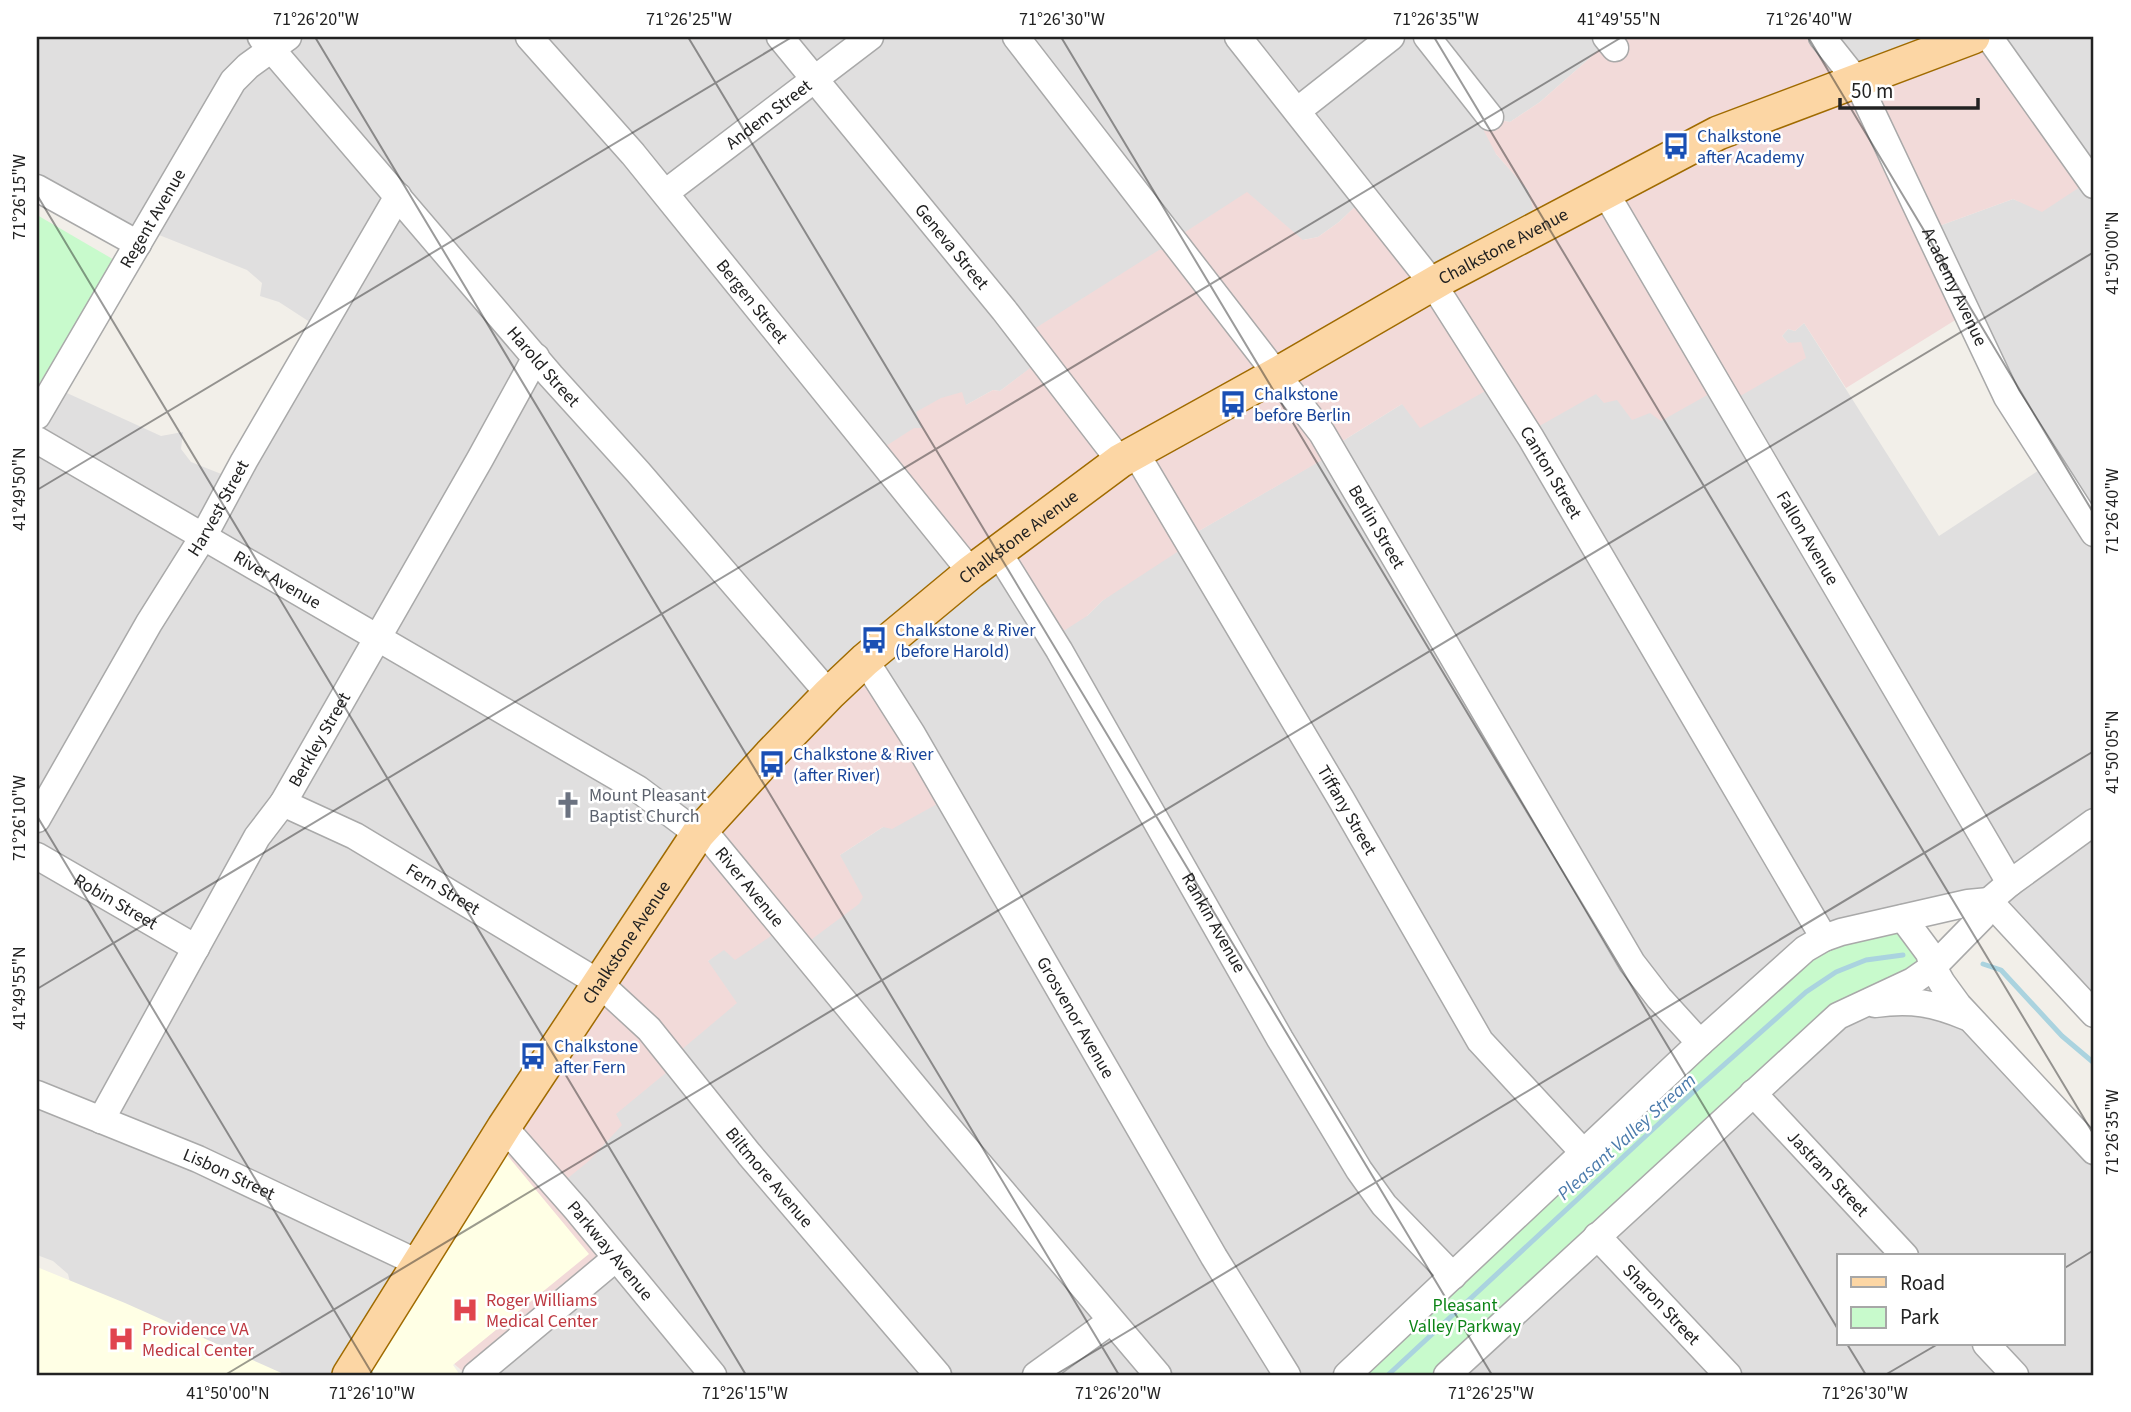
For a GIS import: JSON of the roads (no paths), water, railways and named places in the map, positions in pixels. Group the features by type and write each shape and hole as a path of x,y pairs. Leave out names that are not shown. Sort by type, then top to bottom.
{"main road":[{"name":"Chalkstone Avenue","path":"349,1375 504,1127 698,834 728,798 829,694 865,660 971,572 1127,457 1433,284 1605,192 1717,133 1973,37"}],"street":[{"name":"Bergen Street","path":"529,37 633,153 971,572"},
{"name":"Geneva Street","path":"780,37 1127,457"},
{"name":"Andem Street","path":"665,193 870,37"},
{"name":"Berlin Street","path":"1016,37 1322,433 1632,962 1659,998 1700,1043"},
{"name":"Canton Street","path":"1238,37 1433,284 1531,438 1824,938"},
{"path":"1297,111 1391,37"},
{"path":"1427,37 1490,117"},
{"name":"Academy Avenue","path":"1822,37 1857,80 2007,397 2094,533"},
{"path":"1989,37 2094,186"},
{"name":"Harold Street","path":"273,41 398,196 829,694"},
{"name":"Regent Avenue","path":"37,416 233,81 273,41"},
{"path":"37,188 138,244"},
{"name":"Fallon Avenue","path":"1605,192 2010,883"},
{"name":"Harvest Street","path":"37,819 149,623 203,537 244,461 398,196"},
{"name":"Berkley Street","path":"101,1120 257,837 283,803 481,459 536,357"},
{"name":"River Avenue","path":"37,440 638,789 698,834 712,841 1158,1375"},
{"name":"Tiffany Street","path":"1127,457 1334,787 1480,1041 1583,1152"},
{"name":"Rankin Avenue","path":"998,552 1059,650 1280,1039 1359,1170 1384,1205 1453,1276"},
{"name":"Grosvenor Avenue","path":"865,660 919,745 1214,1257 1287,1375"},
{"name":"Fern Street","path":"283,803 355,836 599,983"},
{"path":"1447,1375 1838,1016 1913,981 1933,967 1982,917 1989,901 2094,822"},
{"name":"Robin Street","path":"37,856 196,948"},
{"path":"1347,1375 1786,965 1824,938 1968,903 1989,901"},
{"path":"1989,901 2094,1014"},
{"path":"1903,918 1929,953 1942,983 2094,1151"},
{"name":"Biltmore Avenue","path":"599,983 649,1029 749,1154 938,1375"},
{"path":"1853,1007 1900,1001 1918,1002 1942,1006 1971,1018"},
{"name":"Jastram Street","path":"1752,1093 1903,1254"},
{"name":"Lisbon Street","path":"37,1094 198,1159 418,1264"},
{"name":"Parkway Avenue","path":"504,1127 577,1210 713,1375"},
{"name":"Sharon Street","path":"1597,1236 1728,1375"},
{"path":"476,1375 616,1258"},
{"path":"1036,1375 1111,1321"},
{"path":"1988,1346 2015,1375"}],"waterway":[{"name":"Pleasant Valley Stream","path":"1388,1375 1691,1094 1806,992 1836,972 1866,960 1903,955"},
{"name":"Pleasant Valley Stream","path":"1983,964 2001,970 2062,1036 2094,1063"}],"place":[{"name":"Chalkstone after Academy","path":"1676,146"},
{"name":"Chalkstone before Berlin","path":"1233,404"},
{"name":"Chalkstone & River (before Harold)","path":"874,640"},
{"name":"Chalkstone & River (after River)","path":"772,764"},
{"name":"Mount Pleasant Baptist Church","path":"568,805"},
{"name":"Chalkstone after Fern","path":"533,1056"},
{"name":"Roger Williams Medical Center","path":"465,1310"},
{"name":"Providence VA Medical Center","path":"121,1339"}],"park label":[{"name":"Pleasant Valley Parkway","path":"1465,1315"}]}
